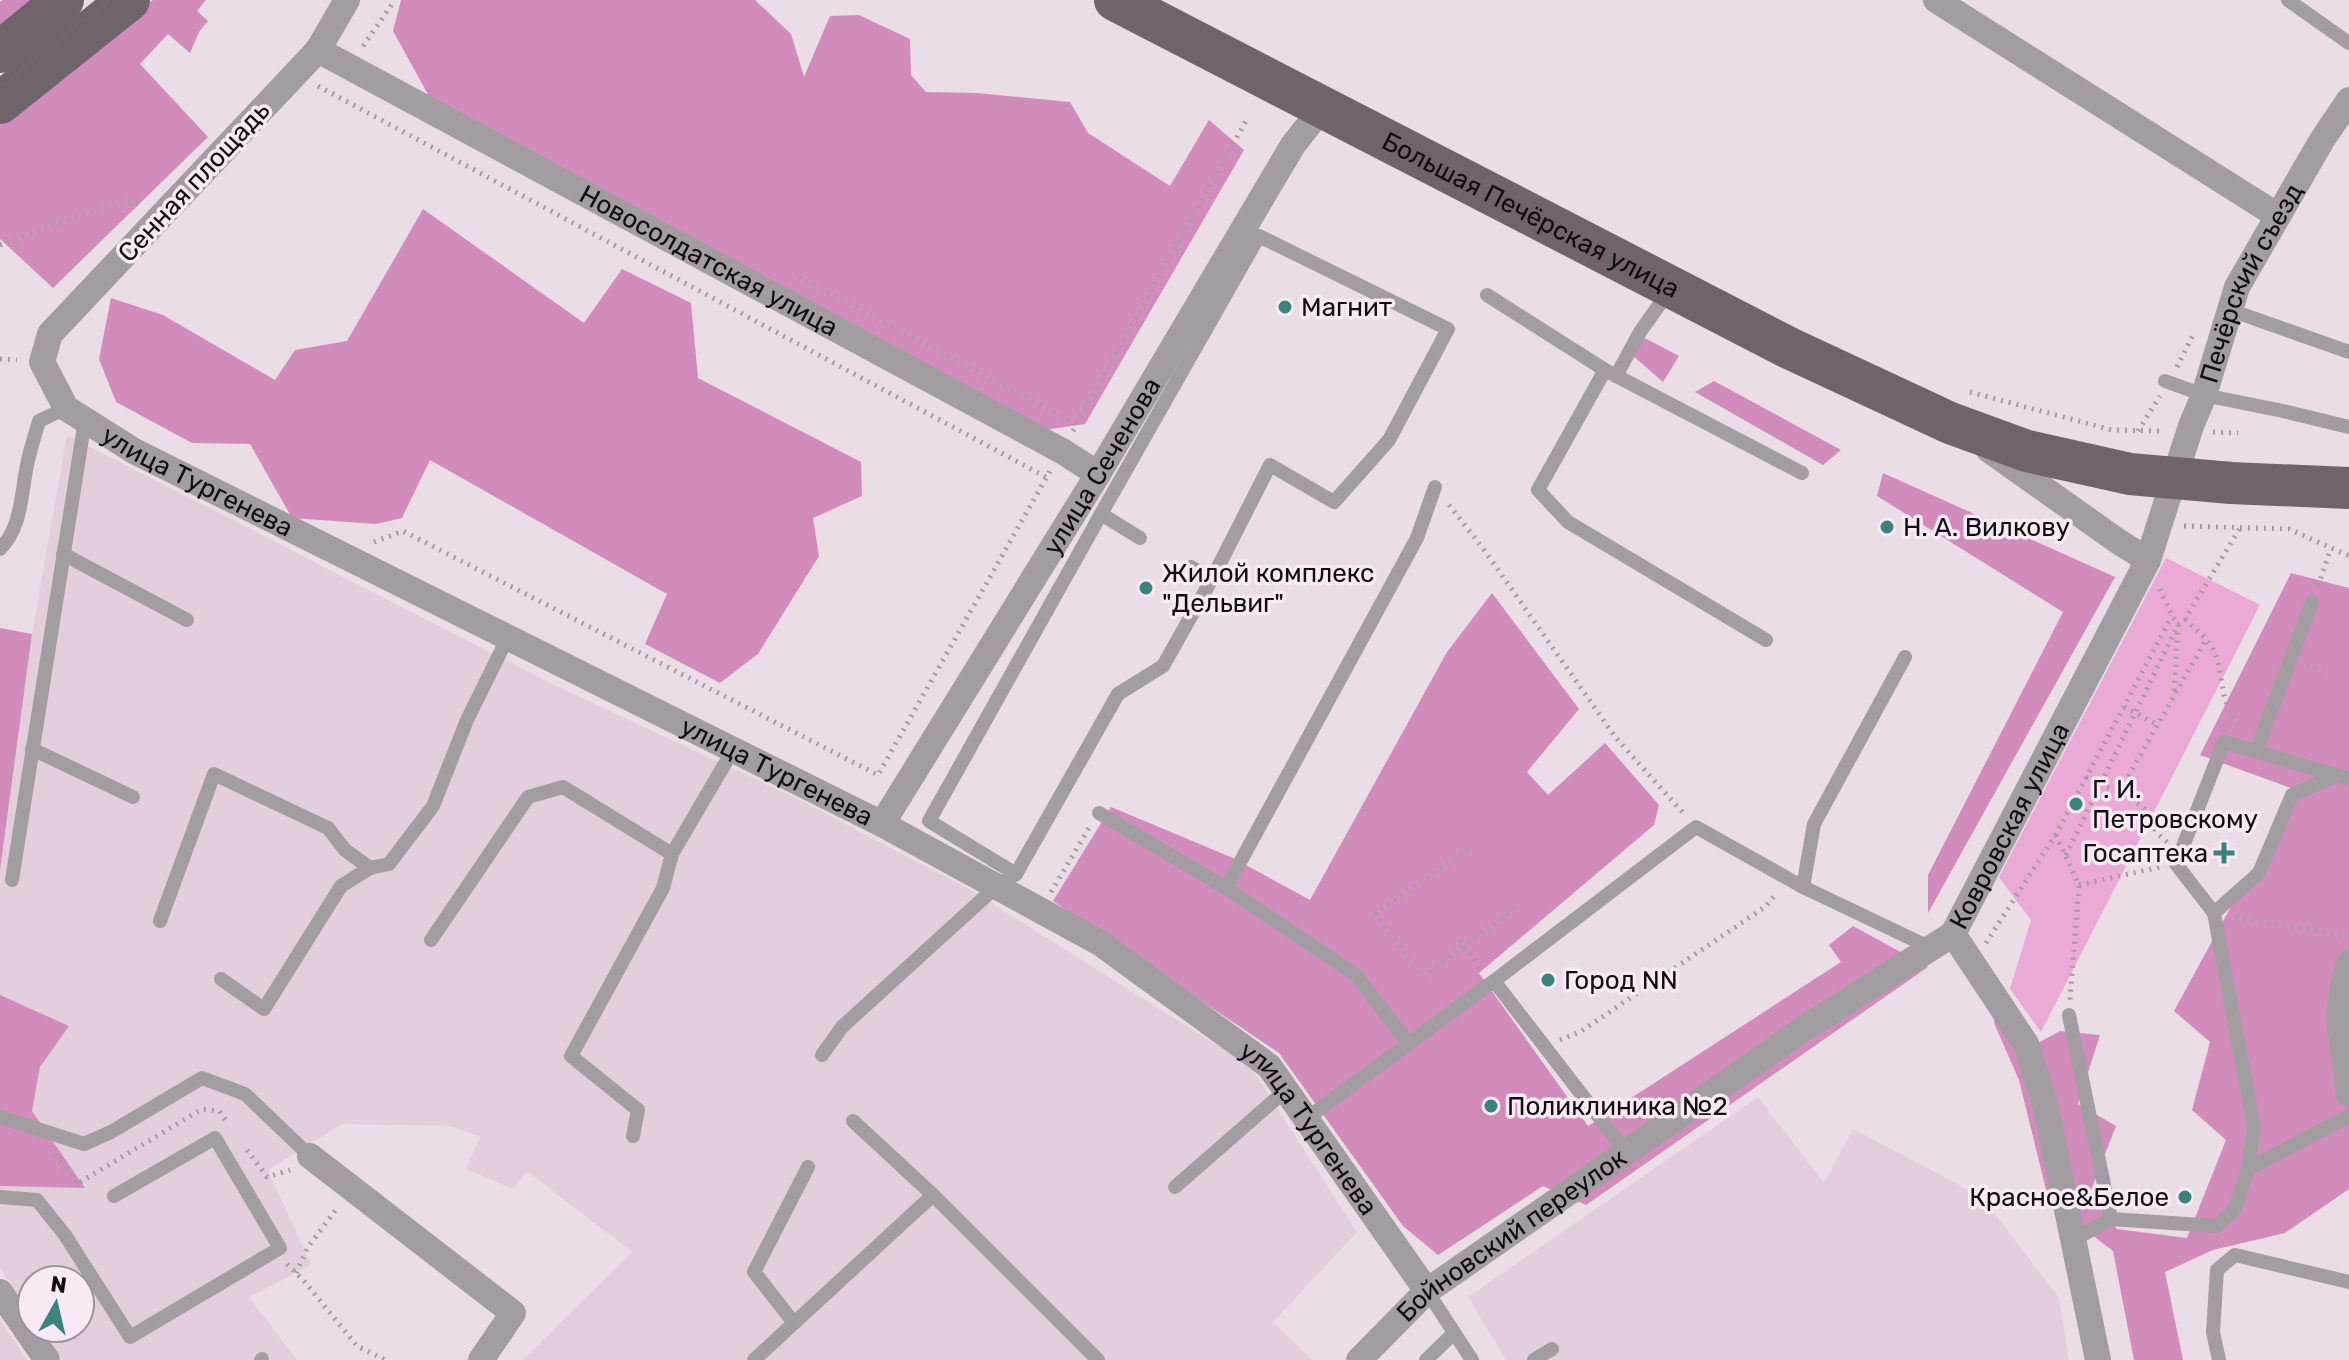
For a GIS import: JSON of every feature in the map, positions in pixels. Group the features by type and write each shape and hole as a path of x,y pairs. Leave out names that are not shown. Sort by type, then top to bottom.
{"main road":[{"path":"0,52 63,0"},
{"path":"0,103 129,0"},
{"name":"Большая Печёрская улица","path":"1115,0 1789,348 1957,407 2027,451 2130,474 2349,488"}],"street":[{"name":"Сенная площадь","path":"76,414 42,362 50,334 318,50 347,0"},
{"path":"1936,0 2278,216"},
{"name":"Новосолдатская улица","path":"318,50 1062,451 1098,474"},
{"name":"Печёрский съезд","path":"2175,479 2237,287 2322,140 2349,100"},
{"name":"улица Сеченова","path":"882,824 1098,474 1293,145 1323,107"},
{"name":"Большая Печёрская улица","path":"1957,407 2119,542 2148,560"},
{"name":"улица Тургенева","path":"76,414 134,451 341,555 882,824 1006,880 1040,910 1100,943 1269,1066 1427,1291"},
{"name":"Ковровская улица","path":"2098,1360 2045,1103 2026,1044 1973,964 1942,941 2148,560 2175,479"},
{"name":"Бойновский переулок","path":"1359,1360 1427,1291 1802,1030 1942,941"},
{"path":"2349,963 2339,1017 2349,1094"},
{"path":"310,1156 513,1313 481,1360"},
{"path":"0,1292 47,1360"}],"lane":[{"path":"2288,0 2349,43"},
{"path":"822,1055 842,1027 1006,880 1118,694 1163,666 1270,465 1334,502 1389,440 1448,329 1259,236 929,821 1006,880"},
{"path":"1671,287 1611,373 1538,490 1568,522 1766,640"},
{"path":"1487,295 1611,373 1802,473"},
{"path":"2230,310 2349,352"},
{"path":"2167,382 2204,395 2349,427"},
{"path":"0,549 11,538 21,507 27,464 39,421 76,414 63,554 12,880"},
{"path":"1226,888 1417,538 1435,487"},
{"path":"1101,514 1140,538"},
{"path":"63,554 187,620"},
{"path":"1191,567 1212,579"},
{"path":"2256,751 2312,602"},
{"path":"221,979 264,1009 341,886 370,868 389,864 433,806 467,720 508,637"},
{"path":"1803,887 1814,824 1905,657"},
{"path":"2073,1240 2111,1219 2217,1226 2235,1209 2248,1169 2254,1127 2214,913 2178,858 2224,742 2343,777"},
{"path":"32,749 133,797"},
{"path":"633,1136 638,1110 571,1056 663,888 672,854 733,750"},
{"path":"160,921 214,774 328,828 345,850 370,868"},
{"path":"2214,913 2259,873 2292,795 2343,777"},
{"path":"431,940 528,797 563,787 672,854"},
{"path":"1099,813 1226,888 1356,975 1409,1044"},
{"path":"1306,1119 1696,827 1803,887 1942,941"},
{"path":"1492,982 1626,1152"},
{"path":"2069,1015 2111,1219"},
{"path":"0,1117 84,1144 111,1132 202,1078 245,1094 310,1156"},
{"path":"1175,1187 1286,1090"},
{"path":"2248,1169 2349,1116"},
{"path":"853,1121 933,1195 1098,1360"},
{"path":"0,1197 37,1200 65,1235 130,1337 280,1248 215,1138 114,1196"},
{"path":"794,1323 754,1272 808,1167"},
{"path":"754,1360 933,1195"},
{"path":"2219,1360 2213,1332 2217,1270 2235,1255 2349,1282"},
{"path":"1427,1291 1472,1360"},
{"path":"1426,1360 1454,1333"},
{"path":"1534,1360 1552,1349"}],"path":[{"path":"295,74 1046,477"},
{"path":"341,555 403,531 878,775 1246,121"},
{"path":"0,245 121,201 167,209"},
{"path":"1957,407 2112,430 2138,431 2167,382"},
{"path":"1435,487 1482,547 1616,738 1696,827"},
{"path":"2179,526 2289,529 2349,556"},
{"path":"2066,855 2178,625 2185,619 2240,528"},
{"path":"2312,602 2331,548"},
{"path":"2160,588 2178,625 2174,696"},
{"path":"1973,964 2056,834 2172,616"},
{"path":"2185,619 2207,638 2216,655 2230,716 2241,726 2262,734"},
{"path":"2120,791 2207,638"},
{"path":"2124,707 2158,725"},
{"path":"2079,885 2178,858 2157,833 2144,808 2120,791 2099,786 2086,777"},
{"path":"1040,910 1099,813"},
{"path":"2056,834 2079,885 2069,1015"},
{"path":"1468,849 1376,913 1422,977 1516,908"},
{"path":"1544,1047 1580,1032 1765,907 1789,879"},
{"path":"2214,913 2349,936"},
{"path":"1460,940 1492,982"},
{"path":"352,1189 308,1247 296,1273 357,1346 385,1360"}],"shaded area":[{"path":"49,0 0,39 0,2"},
{"path":"153,0 206,0 197,11 208,21 199,32 190,53 168,34 140,64 208,137 53,288 0,239 0,123 102,37"},
{"path":"401,0 755,0 791,34 804,77 830,16 859,15 910,39 911,75 926,92 977,93 1070,102 1088,133 1170,186 1209,120 1244,150 1085,424 1044,430 430,98 393,31"},
{"path":"423,209 584,323 622,269 691,303 698,378 861,462 862,496 813,518 819,556 758,654 720,683 645,644 667,594 430,460 402,518 376,524 292,518 250,444 192,443 116,402 99,359 111,298 163,315 275,380 295,350 347,341"},
{"path":"1643,337 1679,356 1663,382 1631,354"},
{"path":"1714,381 1841,450 1823,465 1695,392"},
{"path":"67,435 552,684 800,800 974,892 1250,1066 1357,1232 1273,1322 1312,1360 523,1360 632,1252 527,1171 513,1189 466,1169 480,1137 450,1126 342,1124 268,1170 311,1265 249,1297 297,1360 63,1360 52,1344 96,1344 96,1264 16,1264 16,1292 0,1268 0,1186 84,1187 32,1111 40,1067 69,1026 0,995 0,870 32,634"},
{"path":"1883,473 2115,577 1928,913 1928,875 2063,612 1877,496"},
{"path":"2166,558 2260,605 2041,1032 2010,989 2031,920 1999,877"},
{"path":"2291,573 2349,588 2349,1189 2285,1233 2213,1250 2165,1272 2183,1360 2134,1360 2113,1251 2049,1202 2019,1080 1994,1023 2001,994 2038,1043 2060,1031 2100,1035 2078,1104 2116,1126 2090,1193 2117,1229 2187,1238 2226,1140 2192,1110 2210,1042 2174,1011 2240,890 2264,876 2299,791 2200,755"},
{"path":"1492,593 1579,709 1527,772 1548,795 1605,743 1659,805 1654,825 1479,973 1588,1126 1841,962 1829,945 1853,926 1928,967 1586,1205 1543,1186 1438,1255 1403,1226 1279,1053 1053,901 1111,807 1233,858 1310,900 1447,652"},
{"path":"0,628 32,634 0,870"},
{"path":"0,995 69,1026 40,1067 32,1111 85,1188 0,1186"},
{"path":"1758,1097 1824,1183 1853,1129 1982,1197 2059,1298 2069,1360 1506,1360 1468,1297"},
{"path":"0,1320 27,1360 0,1360"}],"tram line":[{"path":"0,87 109,0"}],"place":[{"name":"Магнит","path":"1285,307"},
{"name":"Н. А. Вилкову","path":"1887,527"},
{"name":"Жилой комплекс \"Дельвиг\"","path":"1146,588"},
{"name":"Г. И. Петровскому","path":"2076,804"},
{"name":"Госаптека","path":"2224,853"},
{"name":"Город NN","path":"1548,980"},
{"name":"Поликлиника №2","path":"1491,1106"},
{"name":"Красное&Белое","path":"2185,1197"}]}
